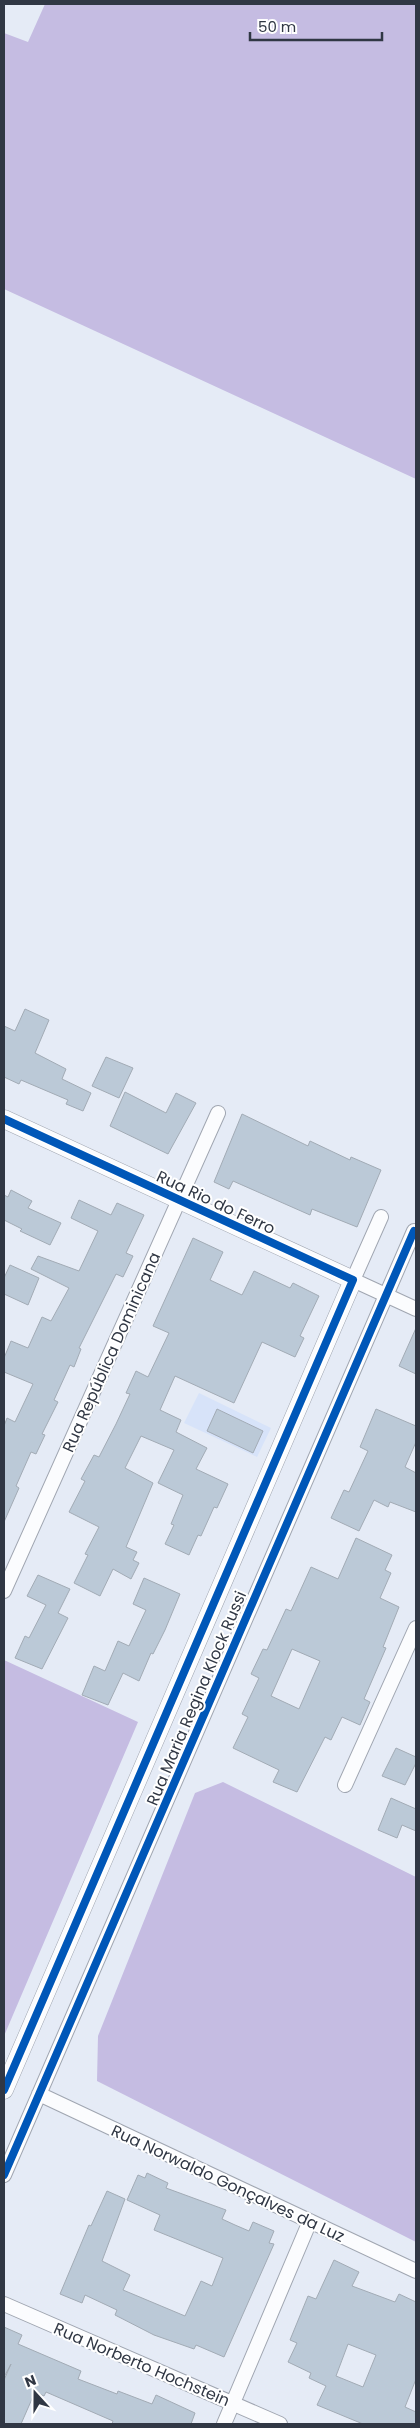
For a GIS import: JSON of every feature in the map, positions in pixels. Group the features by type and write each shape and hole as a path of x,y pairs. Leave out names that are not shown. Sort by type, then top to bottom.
{"street":[{"name":"Rua República Dominicana","path":"4,1591 218,1113"},
{"name":"Rua Rio do Ferro","path":"5,1123 179,1200 416,1309"},
{"name":"Rua Maria Regina Klock Russi","path":"4,2090 381,1217"},
{"name":"Rua Maria Regina Klock Russi","path":"4,2175 414,1231"},
{"path":"345,1785 416,1628"},
{"name":"Rua Norwaldo Gonçalves da Luz","path":"39,2094 416,2271"},
{"path":"224,2424 310,2221"},
{"name":"Rua Norberto Hochstein","path":"4,2304 280,2424"}],"shaded area":[{"path":"45,4 416,4 416,479 4,289 4,33 28,42"},
{"path":"199,1393 271,1428 257,1457 184,1423"},
{"path":"4,1660 138,1722 4,2036"},
{"path":"223,1782 416,1877 416,2242 97,2081 98,2036 195,1793"}],"building":[{"path":"25,1009 49,1020 35,1053 66,1069 62,1079 91,1093 83,1111 66,1104 68,1100 21,1080 19,1084 4,1077 4,1026 15,1031"},
{"path":"106,1057 133,1068 119,1098 92,1086"},
{"path":"125,1092 166,1113 176,1093 196,1103 168,1154 110,1126"},
{"path":"242,1114 308,1146 310,1141 350,1160 351,1157 381,1170 357,1227 312,1209 310,1215 233,1181 229,1189 214,1182"},
{"path":"11,1190 32,1201 28,1208 61,1223 50,1245 20,1231 22,1229 4,1220 4,1195 8,1197"},
{"path":"79,1200 111,1215 117,1203 144,1215 126,1253 133,1256 123,1277 116,1274 79,1348 81,1349 74,1367 70,1365 54,1400 58,1402 42,1434 45,1435 36,1454 31,1452 16,1486 19,1488 4,1522 4,1426 7,1418 15,1422 33,1384 4,1372 4,1358 11,1341 28,1348 42,1317 51,1321 69,1288 31,1269 38,1256 79,1271 98,1231 71,1218"},
{"path":"193,1238 223,1252 210,1280 242,1295 254,1271 290,1288 293,1283 319,1296 300,1336 304,1338 295,1357 262,1342 234,1403 175,1376 160,1410 181,1420 176,1432 207,1448 196,1469 228,1484 217,1508 214,1507 201,1536 198,1535 189,1555 165,1544 174,1525 171,1524 183,1495 158,1483 174,1450 141,1436 125,1468 153,1483 126,1547 137,1552 133,1560 139,1563 131,1579 113,1569 100,1596 74,1583 88,1555 85,1554 99,1527 69,1512 85,1481 81,1479 94,1455 99,1457 116,1424 130,1394 126,1393 136,1371 148,1377 169,1333 153,1326"},
{"path":"10,1265 39,1278 28,1305 4,1294 4,1278"},
{"path":"416,1328 416,1374 399,1366"},
{"path":"217,1409 263,1431 253,1453 207,1431"},
{"path":"376,1409 416,1426 416,1442 405,1467 416,1473 416,1512 390,1502 388,1507 374,1500 359,1531 331,1518 344,1490 349,1492 368,1451 360,1447"},
{"path":"356,1538 392,1555 385,1570 391,1573 380,1598 399,1607 383,1647 386,1648 364,1699 370,1702 360,1725 342,1717 331,1740 325,1737 297,1792 273,1782 279,1770 233,1748 248,1717 242,1714 259,1678 251,1674 263,1649 267,1650 286,1609 291,1611 311,1567 338,1579","holes":["292,1649 320,1661 299,1709 271,1696"]},
{"path":"38,1575 70,1589 58,1613 68,1618 42,1669 15,1658 25,1636 29,1638 46,1605 27,1596"},
{"path":"144,1578 180,1594 165,1630 153,1654 151,1653 139,1681 123,1673 108,1705 82,1695 94,1666 105,1671 118,1641 129,1646 146,1610 133,1604"},
{"path":"396,1748 416,1757 416,1763 405,1785 382,1776"},
{"path":"391,1798 416,1809 416,1831 402,1825 397,1838 378,1830"},
{"path":"147,2173 168,2183 166,2188 226,2210 222,2219 235,2225 249,2231 253,2222 274,2231 269,2243 274,2244 224,2357 196,2345 194,2349 154,2335 115,2315 117,2310 85,2295 82,2303 60,2294 89,2225 91,2226 107,2191 125,2199 102,2261 130,2275 123,2290 185,2316 201,2281 212,2286 223,2258 154,2230 160,2215 127,2200 138,2175 145,2178"},
{"path":"334,2260 359,2272 352,2286 395,2302 399,2294 416,2302 416,2379 405,2407 416,2412 416,2424 363,2424 317,2405 326,2386 309,2378 311,2373 288,2362 297,2343 290,2340 308,2296 316,2299","holes":["348,2344 376,2355 363,2387 336,2376"]},
{"path":"4,2327 22,2335 18,2344 81,2371 78,2379 117,2394 118,2391 152,2404 156,2395 195,2413 191,2424 112,2424 113,2421 46,2392 44,2396 35,2392 21,2424 4,2424 4,2380 11,2364 4,2377"}],"cycle path":[{"path":"4,1119 353,1280 4,2090"},
{"path":"4,2175 414,1231"}]}
